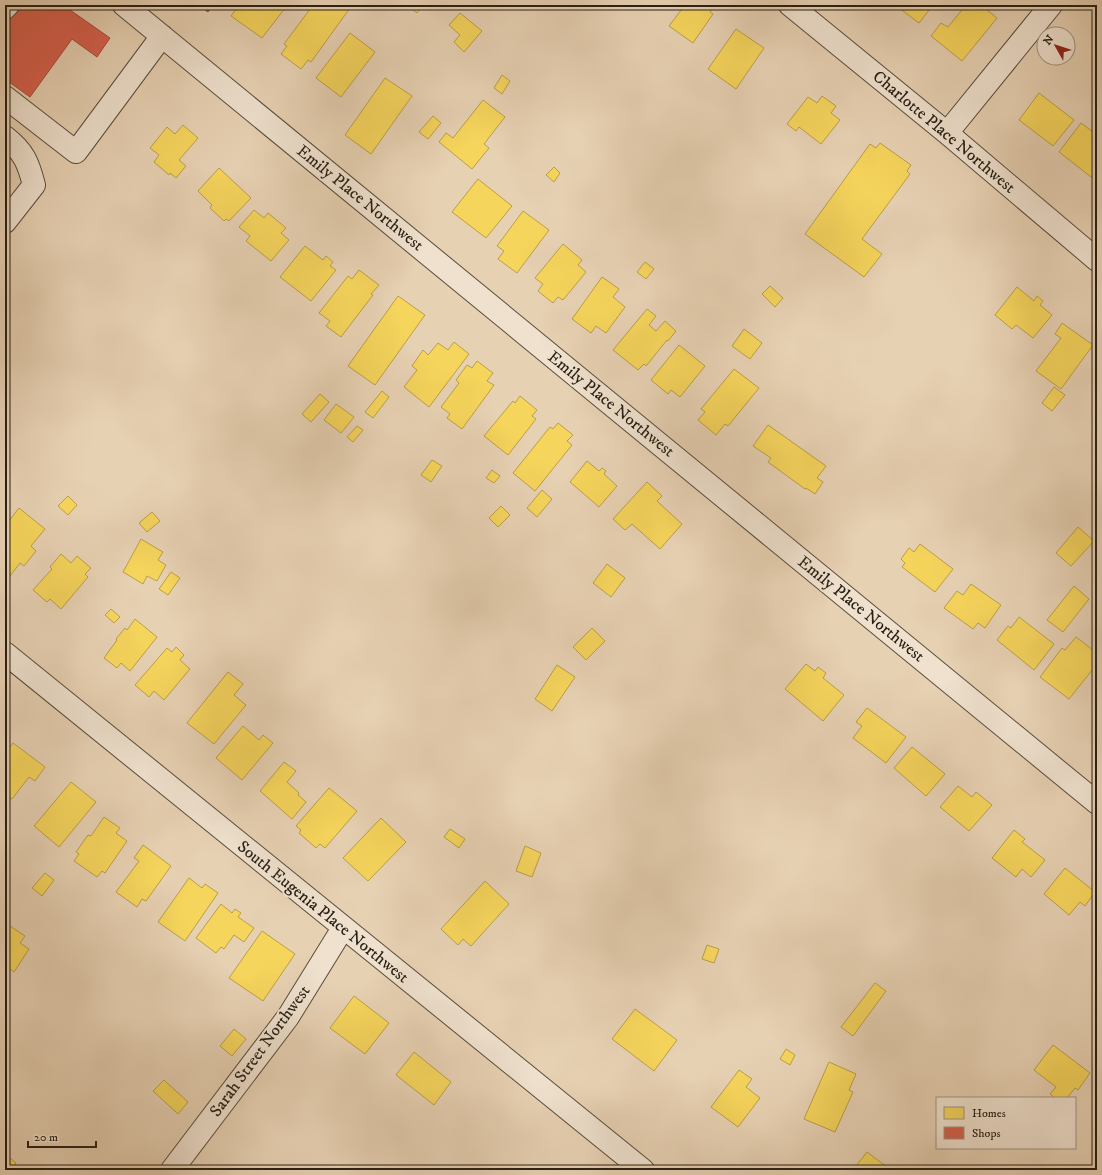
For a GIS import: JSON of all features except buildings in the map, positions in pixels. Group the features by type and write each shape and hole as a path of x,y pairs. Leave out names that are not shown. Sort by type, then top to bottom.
{"street":[{"path":"5,8 8,5"},
{"name":"Emily Place Northwest","path":"124,5 1097,803"},
{"name":"Charlotte Place Northwest","path":"790,5 947,133 1097,260"},
{"path":"947,133 1051,5"},
{"path":"5,97 76,152 162,36"},
{"path":"5,137 17,147 28,163 34,185 5,222"},
{"name":"South Eugenia Place Northwest","path":"5,653 643,1170"},
{"name":"Sarah Street Northwest","path":"172,1170 288,1018 343,928"}]}
